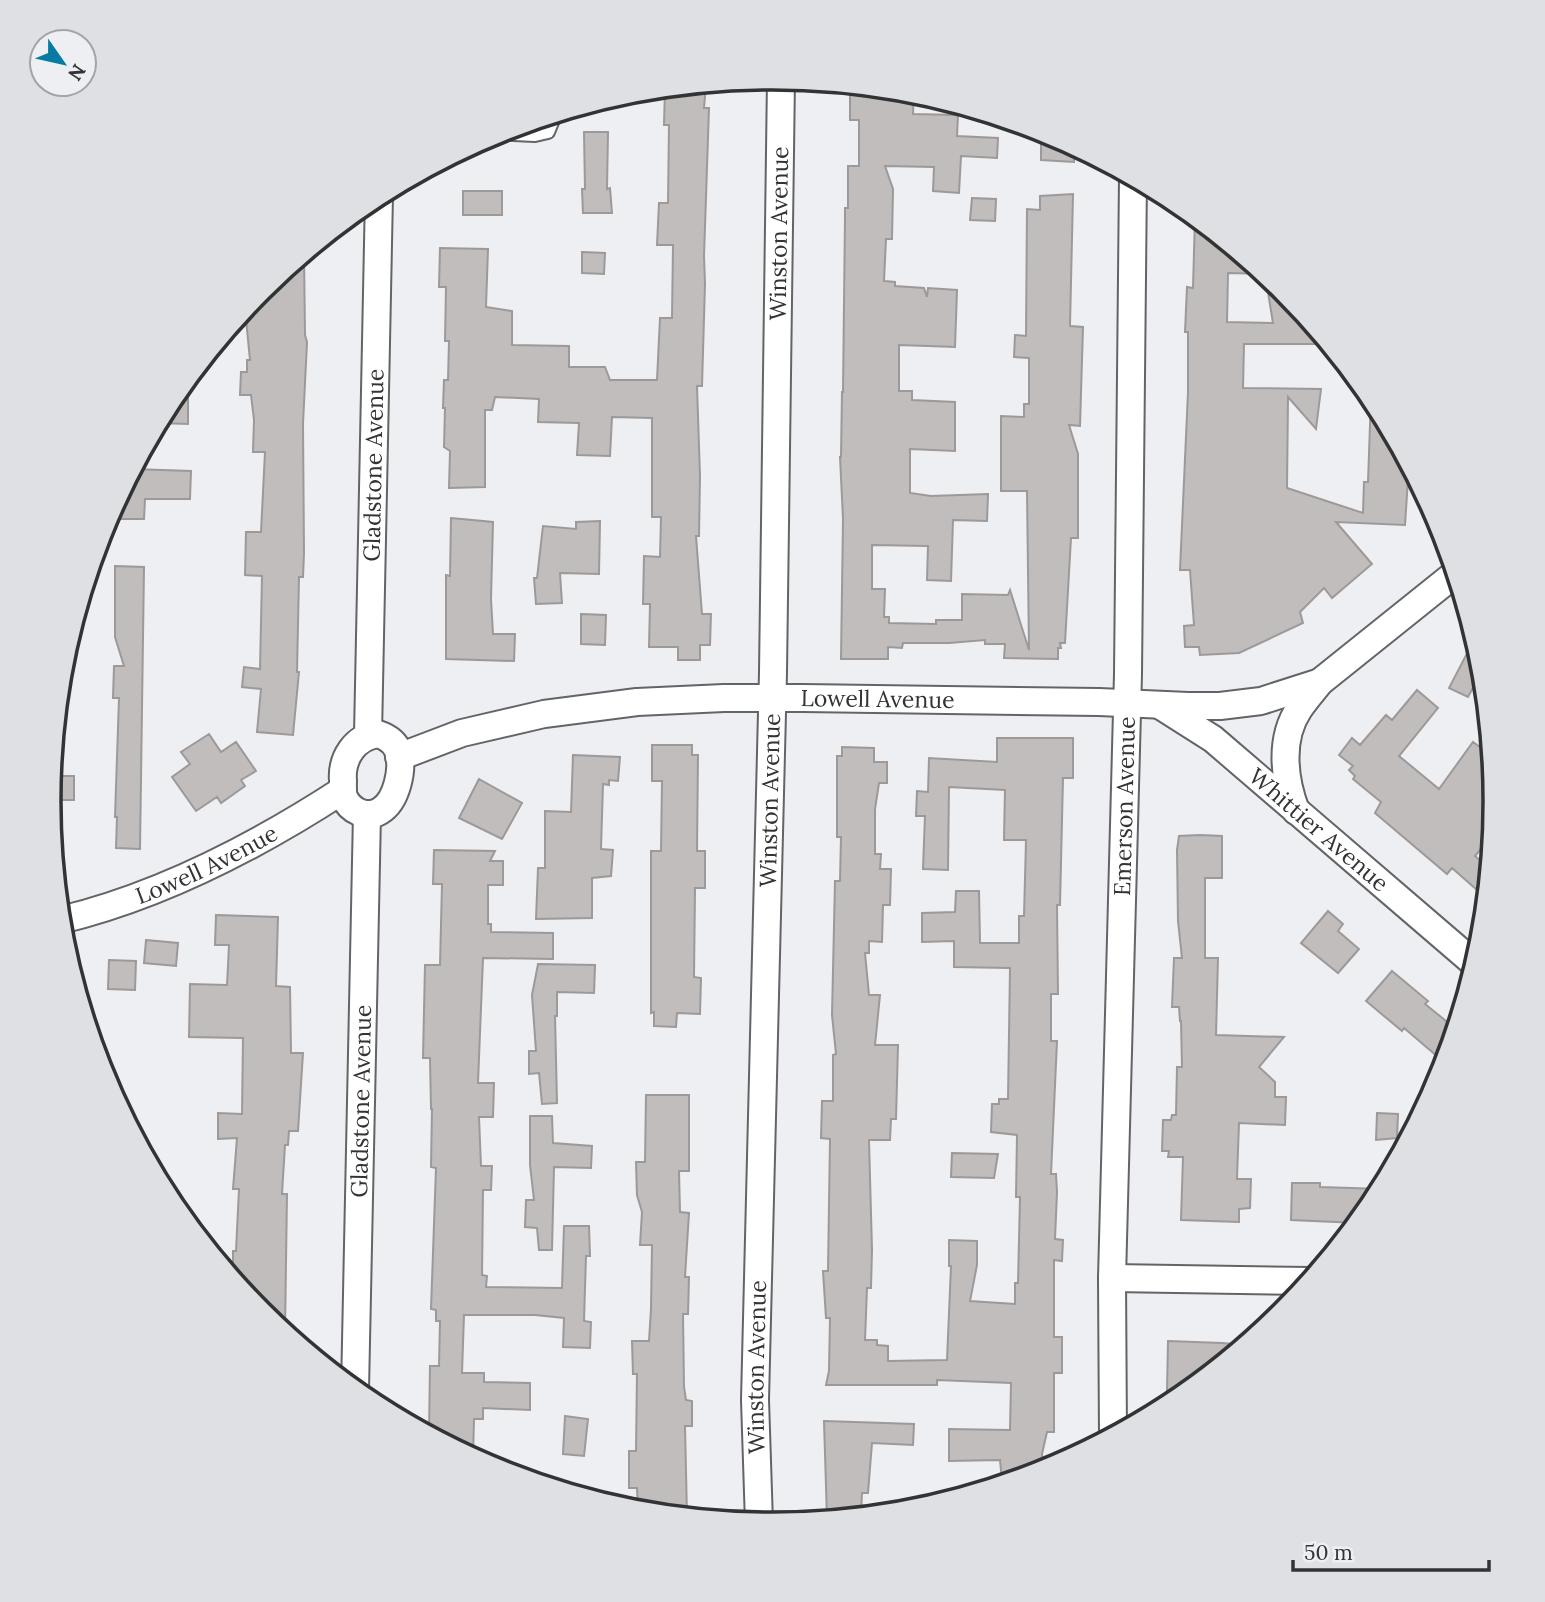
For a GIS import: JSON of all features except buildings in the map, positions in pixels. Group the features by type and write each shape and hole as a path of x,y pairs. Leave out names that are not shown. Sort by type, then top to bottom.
{"street":[{"name":"Winston Avenue","path":"759,1512 755,1400 773,699 781,90"},
{"name":"Emerson Avenue","path":"1112,1426 1112,1278 1127,703 1133,188"},
{"name":"Gladstone Avenue","path":"368,735 379,209"},
{"name":"Lowell Avenue","path":"1296,811 1287,782 1285,764 1287,739 1298,711 1320,682 1448,579"},
{"name":"Lowell Avenue","path":"399,757 462,733 557,711 637,702 724,698 1220,706 1261,701 1320,682"},
{"name":"Whittier Avenue","path":"1157,704 1213,739 1466,957"},
{"path":"378,734 394,744 399,757 397,787 381,811 367,814 351,808 344,796 342,774 355,743 368,735 378,734"},
{"name":"Lowell Avenue","path":"71,918 145,894 204,867 312,810 343,790"},
{"name":"Gladstone Avenue","path":"355,1376 367,814"},
{"path":"1112,1278 1297,1281"}],"lane":[{"path":"525,134 548,132 551,125"}]}
